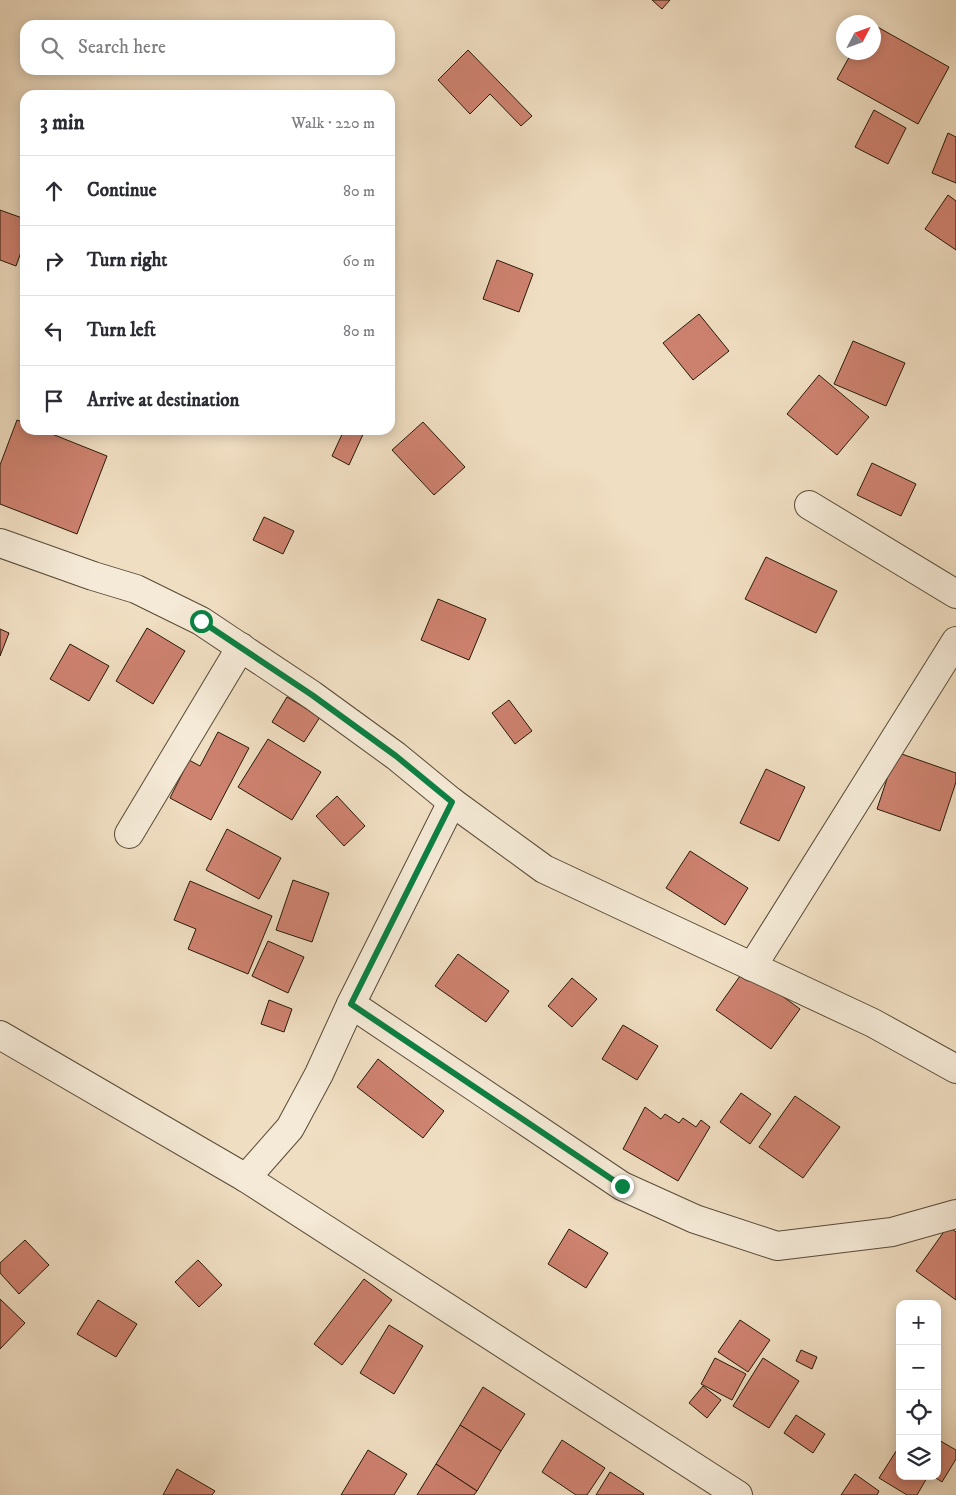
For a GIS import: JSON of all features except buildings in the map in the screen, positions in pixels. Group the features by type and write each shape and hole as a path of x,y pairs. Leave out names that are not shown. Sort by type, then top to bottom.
{"street":[{"path":"810,504 956,594"},
{"path":"0,543 136,589 201,621 312,695 396,756 452,802 544,869 873,1023 956,1069"},
{"path":"752,967 956,641"},
{"path":"129,834 241,648"},
{"path":"246,1178 290,1128 452,802"},
{"path":"351,1004 622,1186 695,1219 777,1246 892,1232 956,1214"},
{"path":"0,1035 246,1178 738,1495"}],"route":[{"path":"201,621 312,695 396,756 452,802 351,1004 622,1186"}]}
